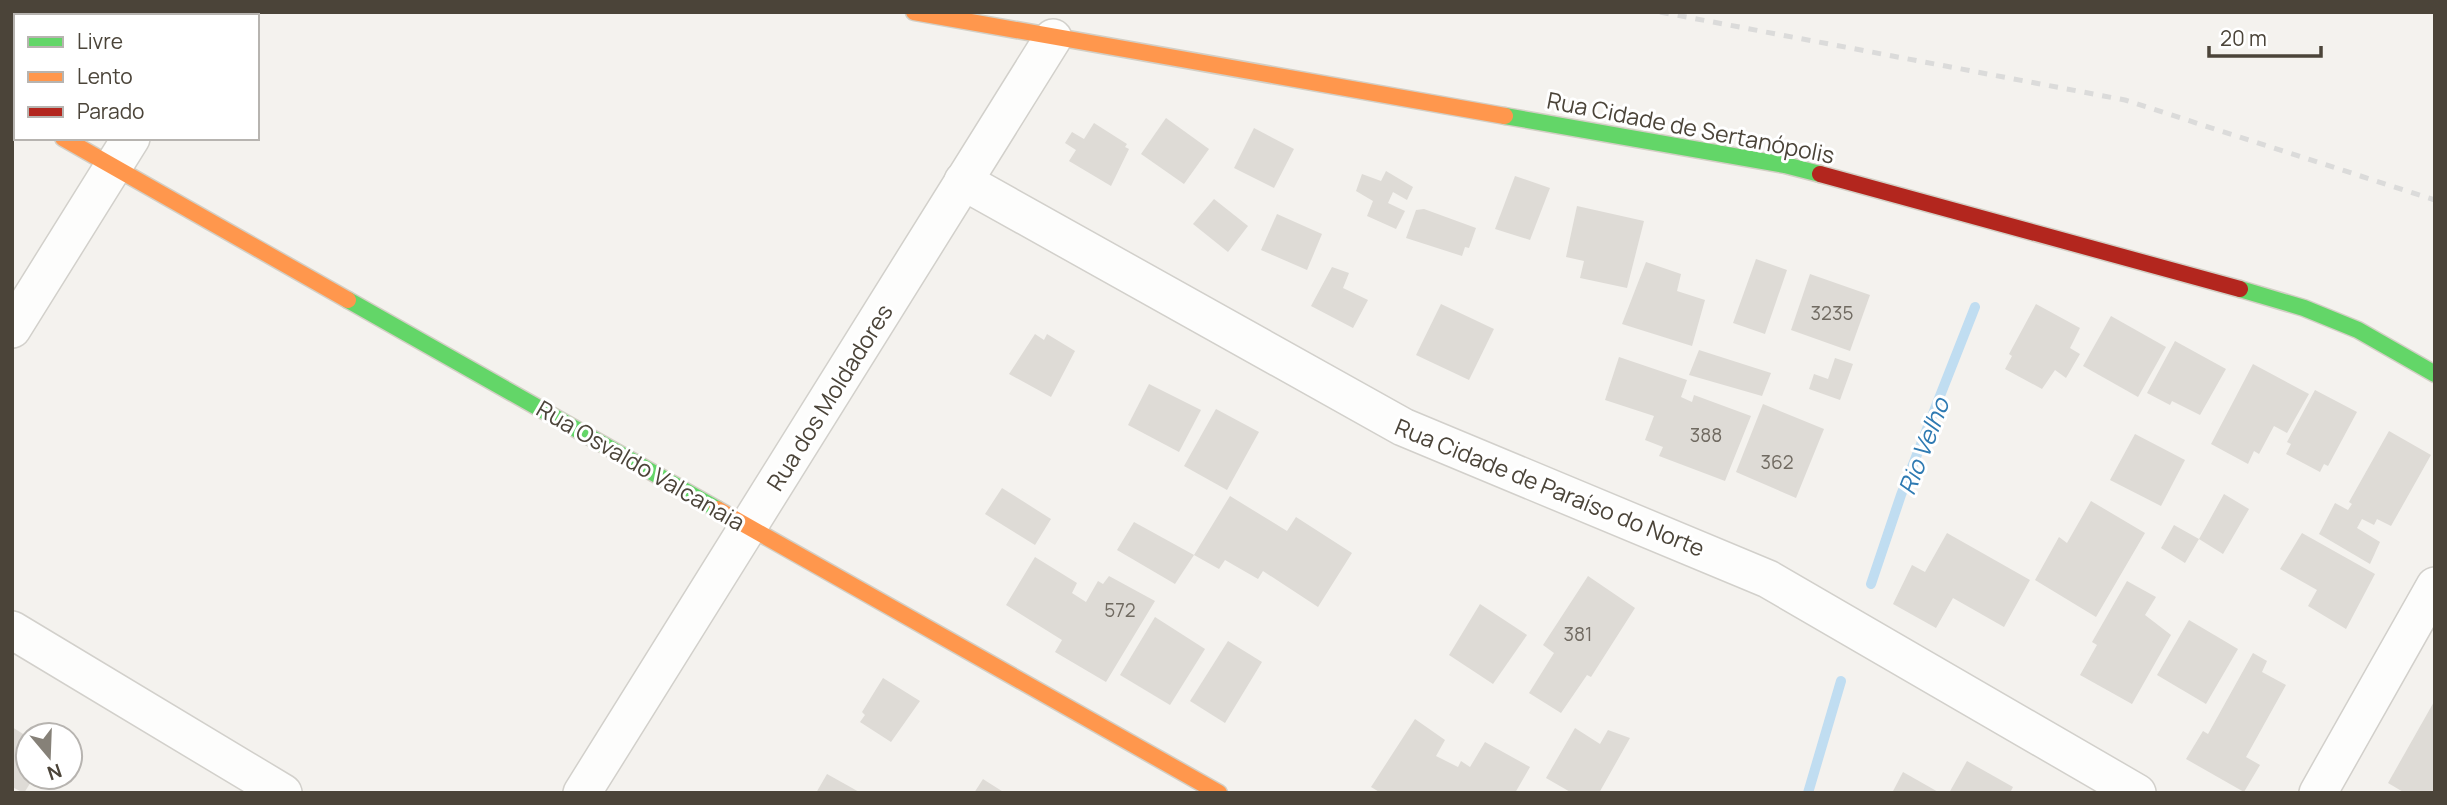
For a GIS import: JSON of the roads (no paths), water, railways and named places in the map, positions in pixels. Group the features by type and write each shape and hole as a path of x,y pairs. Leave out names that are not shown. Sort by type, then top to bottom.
{"street":[{"name":"Rua Cidade de Sertanópolis","path":"914,12 1729,153 1797,168 2304,308 2358,330 2435,374"},
{"name":"Rua dos Moldadores","path":"582,793 1053,38"},
{"name":"Rua Osvaldo Valcanaia","path":"71,140 122,153 748,526 1219,793"},
{"path":"12,329 122,153"},
{"name":"Rua Cidade de Paraíso do Norte","path":"963,181 1403,428 1768,579 2137,793"},
{"path":"2318,793 2435,586"},
{"path":"12,630 282,793"}],"waterway":[{"name":"Rio Velho","path":"1871,584 1901,495 1975,307"},
{"name":"Rio Velho","path":"1808,793 1841,681"}],"railway":[{"path":"1660,12 2125,100 2435,200"}]}
